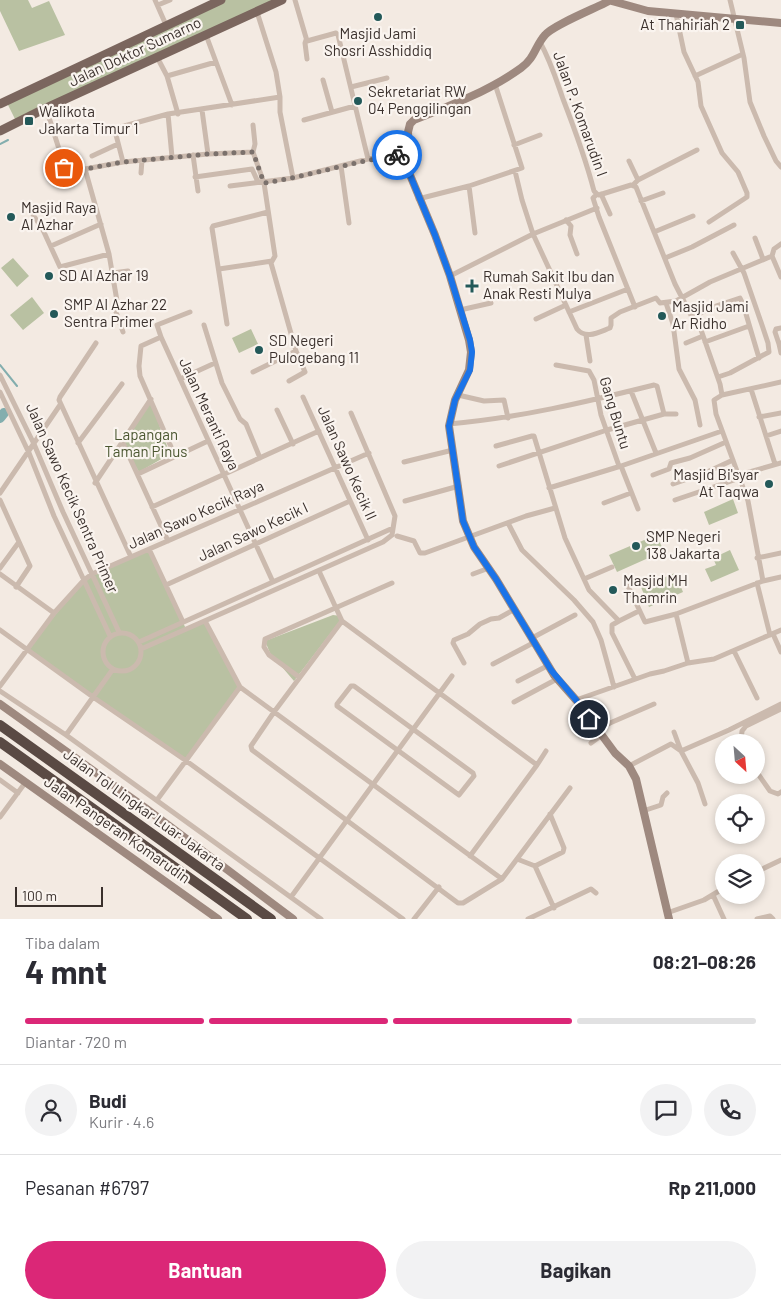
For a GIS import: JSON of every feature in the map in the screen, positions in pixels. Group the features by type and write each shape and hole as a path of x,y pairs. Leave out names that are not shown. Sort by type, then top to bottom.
{"highway":[{"name":"Jalan Tol Lingkar Luar Jakarta","path":"0,725 271,919"},
{"name":"Jalan Tol Lingkar Luar Jakarta","path":"0,742 247,919"}],"main road":[{"name":"Jalan Doktor Sumarno","path":"0,104 221,0"},
{"name":"Jalan Doktor Sumarno","path":"0,131 282,0"}],"street":[{"path":"166,25 157,3 170,0"},
{"path":"295,0 306,40 307,58"},
{"path":"724,919 713,895 668,916 636,779 629,766 615,752 576,700 557,679 469,537 462,517 449,424 471,362 470,340 450,276 410,175 408,132 410,124 495,84 515,72 529,61 540,42 550,30 609,0 648,11 781,23"},
{"path":"730,0 743,54 750,102 776,162 781,167"},
{"path":"257,12 273,61 280,97 280,112 293,178"},
{"path":"676,14 684,52 698,82 701,106 722,153 738,172 747,197 709,222"},
{"path":"306,40 310,42 336,33 338,34 368,159"},
{"path":"206,35 232,105"},
{"name":"Jalan P. Komarudin I","path":"540,42 554,71 584,155 594,191 599,194 610,214"},
{"path":"695,76 743,54"},
{"path":"156,57 167,76 178,114"},
{"path":"167,76 216,62"},
{"path":"351,87 387,78"},
{"path":"323,80 332,112"},
{"path":"418,199 469,186 522,168 495,84"},
{"path":"123,162 115,131 117,128 168,114 178,114 280,97"},
{"path":"304,120 355,106"},
{"path":"46,108 64,168 85,169 142,160 253,152"},
{"path":"202,110 208,154"},
{"path":"168,114 172,157"},
{"path":"219,269 275,259 268,212 253,152 255,144 253,125"},
{"path":"514,145 540,135"},
{"path":"92,156 118,144"},
{"path":"635,307 593,198 599,194 633,186 638,180 697,150"},
{"path":"230,186 293,178 368,159 408,153"},
{"path":"193,155 198,191"},
{"path":"141,174 142,160"},
{"path":"629,161 638,180"},
{"path":"340,166 349,223"},
{"path":"85,169 109,254 113,273 116,308 123,332"},
{"path":"195,177 252,169 261,182"},
{"path":"515,171 533,234 569,312 581,333 586,335 610,328 613,315 656,298 658,302 676,301 710,282 772,256"},
{"path":"469,186 475,233"},
{"path":"633,186 675,284 692,317 700,327 718,377 722,396"},
{"path":"641,202 663,193"},
{"path":"28,207 43,230 60,267 109,254"},
{"path":"450,276 533,234 597,208"},
{"path":"228,324 212,228 213,226 268,212"},
{"path":"654,232 693,216"},
{"path":"566,220 571,226 570,234 577,254"},
{"path":"51,246 101,224"},
{"path":"665,258 698,244 734,225"},
{"path":"755,238 764,258"},
{"path":"781,244 774,249 772,256 779,268 781,277"},
{"path":"718,377 730,373 769,352 768,343 744,273 740,270 732,253"},
{"path":"272,261 296,352 304,374 289,380"},
{"path":"113,273 128,271"},
{"path":"569,312 628,290"},
{"path":"692,317 739,298 743,304 759,358"},
{"path":"460,310 491,303"},
{"path":"666,303 673,324 680,369 695,400 700,424"},
{"path":"536,319 566,305"},
{"path":"175,456 138,371 141,346 161,337 157,325 190,312"},
{"path":"204,325 222,383 240,419 246,424 260,458"},
{"path":"686,343 750,326"},
{"path":"781,328 776,329 775,332 780,343 781,353"},
{"path":"586,335 590,361"},
{"name":"Jalan Meranti Raya","path":"161,337 273,582"},
{"path":"96,343 60,397 60,406 131,557"},
{"path":"253,372 296,352"},
{"path":"180,379 215,363"},
{"name":"Gang Buntu","path":"556,365 588,370 594,380 607,430 638,509"},
{"name":"Jalan Sawo Kecik Sentra Primer","path":"0,375 34,444 118,632"},
{"path":"0,387 5,382"},
{"path":"781,382 714,399 716,414 748,501 760,582 771,635 781,652"},
{"path":"78,442 122,384"},
{"path":"449,424 508,418 569,406 654,385 657,386 664,414"},
{"path":"751,389 775,464"},
{"path":"631,391 656,453"},
{"name":"Jalan Sawo Kecik Sentra Primer","path":"0,392 29,453 54,516 110,636"},
{"path":"458,395 484,401 504,400 508,418"},
{"name":"Jalan Sawo Kecik II","path":"303,396 368,540"},
{"path":"96,483 151,399"},
{"path":"0,493 60,406"},
{"path":"277,410 293,444"},
{"path":"141,649 319,571 387,540 392,535 395,516 351,413"},
{"path":"759,417 781,413"},
{"path":"499,466 607,430 664,414 676,414"},
{"path":"549,488 722,431"},
{"path":"766,436 781,431"},
{"path":"152,507 319,432"},
{"path":"496,446 533,435 565,538 589,590 619,621"},
{"path":"138,474 208,441"},
{"path":"653,475 669,469 671,463 690,458 726,442"},
{"path":"122,443 168,541"},
{"path":"404,462 453,450"},
{"name":"Jalan Sawo Kecik Raya","path":"0,686 54,613 84,580 92,574 369,453"},
{"path":"673,484 705,473 733,460"},
{"path":"675,500 781,462"},
{"path":"405,500 459,486"},
{"path":"604,503 631,493"},
{"path":"0,500 30,568 16,587"},
{"name":"Jalan Sawo Kecik I","path":"166,585 350,501"},
{"path":"397,536 414,541 422,553 437,550 526,516 555,508"},
{"path":"54,516 63,512"},
{"path":"508,523 522,550 574,600 593,622 614,687"},
{"path":"139,642 393,528"},
{"path":"0,568 19,542"},
{"path":"149,549 183,622"},
{"path":"757,558 781,553"},
{"path":"584,579 612,567"},
{"path":"473,574 489,568"},
{"path":"297,571 300,579"},
{"path":"319,571 342,621 537,765"},
{"path":"0,574 54,613"},
{"path":"628,586 645,622 676,614 760,582 781,577"},
{"path":"299,678 269,654 264,647 264,640 392,583"},
{"path":"240,596 244,603"},
{"path":"464,663 453,643 454,640 468,634 480,624 499,618 515,609"},
{"path":"635,678 612,633 612,625 639,612"},
{"path":"676,614 688,663"},
{"path":"493,664 575,615"},
{"path":"205,621 240,687 502,879"},
{"path":"342,621 274,712 251,746 252,750 439,887 458,903 463,903 502,879 570,788"},
{"path":"0,630 185,760 402,919"},
{"path":"576,700 635,678 688,663 712,660 781,630"},
{"path":"118,632 130,634 139,642 141,649 140,658 134,667 124,671 113,669 106,664 102,651 104,643 110,636 118,632"},
{"path":"734,651 757,698"},
{"path":"518,681 549,665"},
{"path":"66,735 113,669"},
{"path":"291,897 452,676"},
{"path":"514,702 557,679"},
{"path":"351,686 354,686 473,773 474,776 458,795 398,750 337,706 351,686"},
{"path":"157,800 240,687"},
{"path":"0,691 66,735 321,919"},
{"path":"0,704 144,807 293,919"},
{"path":"591,743 616,720 654,704"},
{"path":"681,751 781,704"},
{"path":"742,734 746,726 781,709"},
{"path":"674,732 681,751 698,783 705,804"},
{"path":"629,766 671,744 681,751"},
{"path":"470,856 546,751"},
{"name":"Jalan Pangeran Komarudin","path":"0,764 218,919"},
{"path":"0,780 18,793"},
{"path":"0,817 26,783"},
{"path":"765,784 770,791 778,794 781,792"},
{"path":"644,811 661,805 663,797 667,793"},
{"path":"535,866 564,852 550,814"},
{"path":"517,859 535,866 554,908"},
{"path":"765,868 781,860"},
{"path":"414,919 439,887"},
{"path":"528,919 591,889 596,893"},
{"path":"758,919 770,916 773,919"}],"green space":[{"path":"0,0 28,0 32,8 49,1 65,35 19,51 0,11"},
{"path":"221,0 281,0 17,123 6,101"},
{"path":"13,258 29,276 17,287 1,268"},
{"path":"32,297 44,313 23,330 10,315"},
{"path":"251,329 258,344 239,353 232,338"},
{"name":"Lapangan Taman Pinus","path":"150,400 170,454 139,472 123,444"},
{"path":"733,499 738,513 709,525 704,512"},
{"path":"656,535 664,551 617,572 609,555"},
{"path":"149,549 186,629 205,621 240,687 185,760 27,649 84,580"},
{"path":"730,550 739,570 711,582 705,569 716,565 713,558"},
{"path":"675,573 683,592 649,607 641,587"},
{"path":"333,615 341,616 339,622 294,681 270,653 265,641"}],"waterway":[{"path":"0,144 8,140"},
{"path":"0,365 17,386"},
{"path":"0,418 4,413"}],"way so far":[{"path":"64,168 85,169 123,162 253,152 264,183 293,178 368,159 397,155"}],"place":[{"name":"Masjid Jami Shosri Asshiddiq","path":"378,17"},
{"name":"At Thahiriah 2","path":"740,25"},
{"name":"Sekretariat RW 04 Penggilingan","path":"358,101"},
{"name":"Walikota Jakarta Timur 1","path":"29,121"},
{"name":"Masjid Raya Al Azhar","path":"11,217"},
{"name":"SD Al Azhar 19","path":"49,276"},
{"name":"Rumah Sakit Ibu dan Anak Resti Mulya","path":"472,286"},
{"name":"SMP Al Azhar 22 Sentra Primer","path":"54,314"},
{"name":"Masjid Jami Ar Ridho","path":"662,316"},
{"name":"SD Negeri Pulogebang 11","path":"259,350"},
{"name":"Masjid Bi'syar At Taqwa","path":"769,484"},
{"name":"SMP Negeri 138 Jakarta","path":"636,546"},
{"name":"Masjid MH Thamrin","path":"613,590"}],"route":[{"path":"397,155 408,153 410,175 418,199 435,235 470,340 472,352 470,370 455,400 449,426 463,521 474,547 496,579 551,670 589,719"}]}
